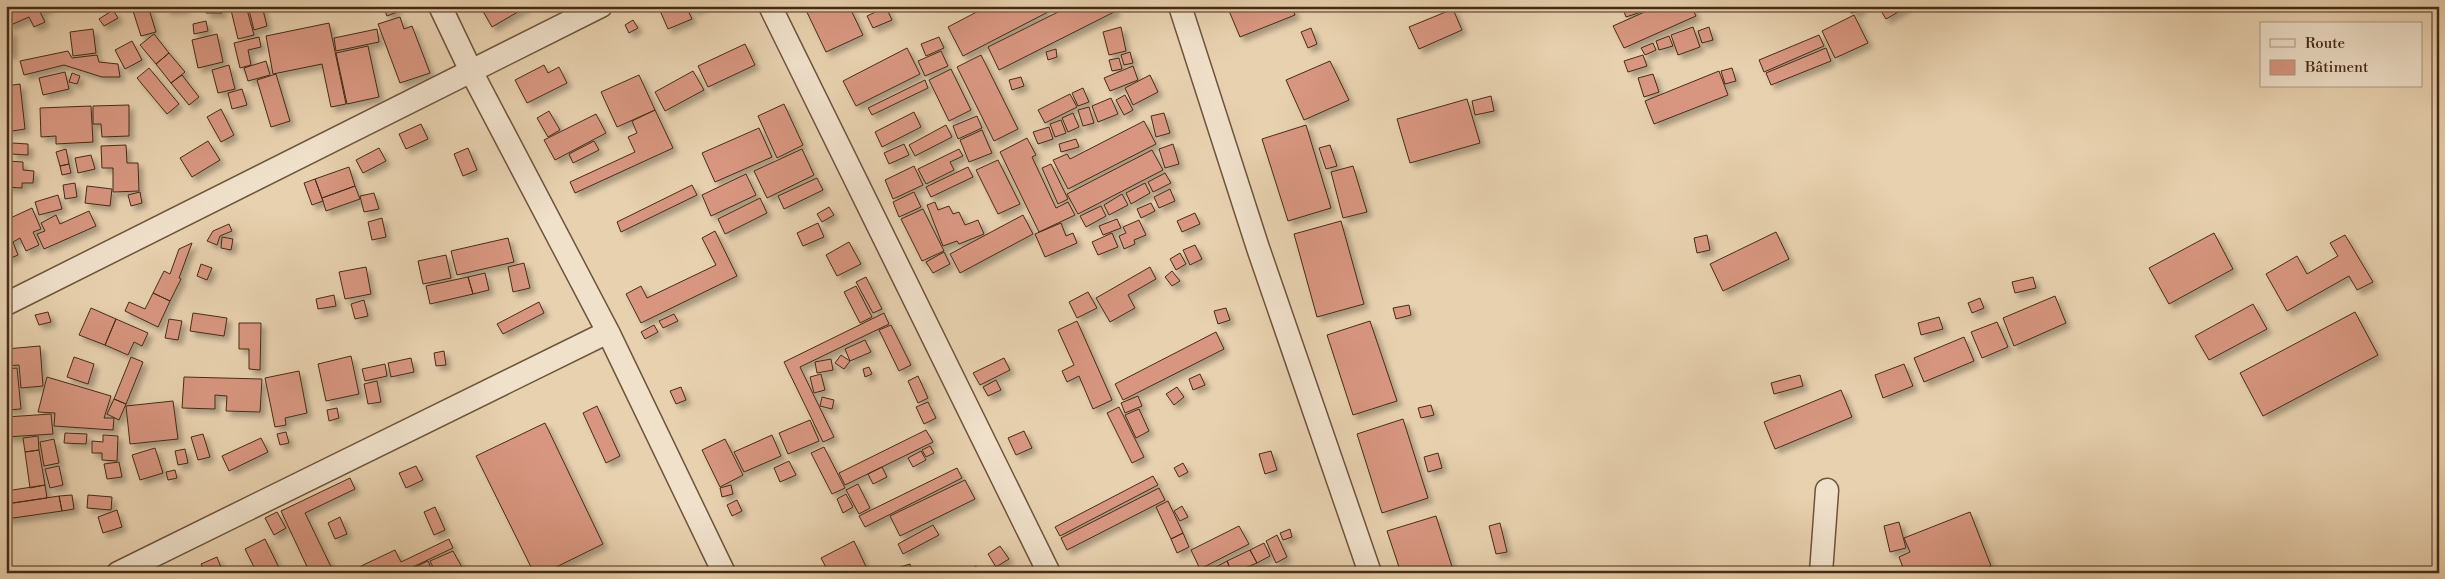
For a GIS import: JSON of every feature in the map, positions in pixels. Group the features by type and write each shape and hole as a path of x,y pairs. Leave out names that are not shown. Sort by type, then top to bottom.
{"street":[{"path":"440,6 471,71 608,332 724,573"},
{"path":"6,304 601,6"},
{"path":"770,6 1049,573"},
{"path":"1180,6 1258,248 1370,573"},
{"path":"118,573 608,332"},
{"path":"1821,573 1827,490"}],"building":[{"path":"24,6 51,7 40,12 45,22 34,27 29,17 6,27 6,14"},
{"path":"148,6 156,32 141,36 133,11"},
{"path":"166,6 185,6 185,9 166,10"},
{"path":"206,6 222,6 222,13 206,13"},
{"path":"230,6 246,6 254,35 238,39"},
{"path":"248,6 262,6 267,26 254,30"},
{"path":"383,6 395,6 397,12 387,16"},
{"path":"480,6 528,6 492,27"},
{"path":"658,6 686,6 692,19 668,29"},
{"path":"690,6 705,6 693,11"},
{"path":"804,6 849,6 863,35 826,52"},
{"path":"988,6 1045,6 1048,12 963,56 948,27"},
{"path":"1070,6 1113,6 1116,11 999,70 988,47"},
{"path":"1227,6 1291,6 1295,15 1240,37"},
{"path":"1622,6 1639,6 1641,12 1626,17"},
{"path":"1658,6 1691,6 1696,16 1624,48 1613,26"},
{"path":"1849,6 1860,6 1861,11 1851,13"},
{"path":"1878,6 1906,6 1907,7 1886,19"},
{"path":"886,7 892,20 873,28 867,16"},
{"path":"1453,9 1462,30 1419,49 1409,27"},
{"path":"113,10 118,18 104,26 99,19"},
{"path":"1854,15 1868,43 1835,58 1822,31"},
{"path":"400,17 404,29 412,26 430,73 400,83 378,24"},
{"path":"633,20 638,28 629,33 625,25"},
{"path":"206,21 208,31 194,34 193,24"},
{"path":"329,23 346,104 331,107 322,64 273,74 266,36"},
{"path":"1121,27 1126,51 1109,55 1103,32"},
{"path":"1693,27 1700,47 1678,55 1671,35"},
{"path":"1709,27 1713,40 1702,43 1698,31"},
{"path":"1311,28 1317,44 1308,48 1301,32"},
{"path":"93,29 96,53 73,56 70,32"},
{"path":"377,29 379,42 336,51 334,38"},
{"path":"6,31 12,31 12,54 6,54"},
{"path":"154,34 169,53 156,64 140,45"},
{"path":"217,34 223,62 198,68 192,40"},
{"path":"1819,35 1824,46 1764,72 1759,60"},
{"path":"1669,36 1673,46 1659,50 1656,41"},
{"path":"259,37 261,47 248,50 251,65 240,68 234,43"},
{"path":"939,37 944,48 926,56 921,44"},
{"path":"132,41 142,60 125,69 115,50"},
{"path":"1653,43 1656,50 1645,55 1641,48"},
{"path":"745,44 755,65 708,87 698,66"},
{"path":"368,46 379,97 347,104 336,53"},
{"path":"907,48 920,74 856,106 843,81"},
{"path":"1826,48 1831,61 1771,85 1766,73"},
{"path":"1056,49 1057,57 1048,60 1046,52"},
{"path":"68,51 72,58 97,55 99,62 118,64 120,77 102,77 64,65 24,75 20,61"},
{"path":"941,51 948,66 925,76 918,61"},
{"path":"1130,52 1133,63 1124,65 1121,55"},
{"path":"169,53 185,72 171,83 156,64"},
{"path":"981,55 1018,129 994,141 957,67"},
{"path":"1643,55 1647,66 1628,72 1624,61"},
{"path":"1119,58 1122,69 1112,71 1109,60"},
{"path":"266,61 270,75 248,81 244,68"},
{"path":"1330,61 1349,100 1304,120 1286,80"},
{"path":"229,65 235,89 218,93 212,70"},
{"path":"544,65 548,73 559,67 567,83 527,103 515,80"},
{"path":"1133,66 1138,80 1110,91 1104,78"},
{"path":"149,68 179,104 167,114 137,78"},
{"path":"1732,68 1736,81 1725,84 1721,71"},
{"path":"951,69 971,110 949,121 929,80"},
{"path":"693,71 704,90 665,111 655,92"},
{"path":"1719,71 1728,95 1654,124 1645,101"},
{"path":"65,72 69,89 43,95 39,78"},
{"path":"72,73 80,76 77,84 69,82"},
{"path":"276,74 290,121 271,127 257,80"},
{"path":"1653,74 1659,92 1644,97 1638,78"},
{"path":"182,75 199,97 189,105 171,83"},
{"path":"639,75 655,110 617,127 601,92"},
{"path":"1150,75 1158,92 1133,105 1125,88"},
{"path":"1021,77 1024,86 1012,90 1009,80"},
{"path":"925,80 928,88 872,115 868,108"},
{"path":"20,84 25,129 6,132 6,86"},
{"path":"1083,88 1089,102 1078,106 1072,93"},
{"path":"242,89 247,105 232,109 228,93"},
{"path":"1070,94 1077,107 1045,123 1038,110"},
{"path":"1125,95 1133,110 1124,115 1116,100"},
{"path":"1491,96 1494,111 1475,115 1472,101"},
{"path":"1111,98 1118,114 1098,122 1092,106"},
{"path":"1467,99 1480,143 1410,163 1397,119"},
{"path":"784,104 803,145 777,158 758,116"},
{"path":"129,105 129,136 102,137 101,124 93,124 93,106"},
{"path":"91,106 93,142 56,144 56,136 41,137 40,108"},
{"path":"1089,107 1094,123 1083,126 1078,110"},
{"path":"221,109 234,135 221,142 207,117"},
{"path":"655,110 673,148 575,193 570,182 635,152 628,137 637,133 632,121"},
{"path":"549,111 560,130 548,137 537,118"},
{"path":"914,112 921,127 882,147 875,132"},
{"path":"1073,113 1079,127 1068,132 1062,118"},
{"path":"1164,113 1170,133 1156,137 1151,116"},
{"path":"596,114 606,133 555,160 544,140"},
{"path":"977,116 982,128 958,139 953,126"},
{"path":"1061,120 1066,133 1055,137 1050,124"},
{"path":"1144,121 1156,144 1068,189 1053,160 1067,154 1070,159"},
{"path":"421,124 428,139 406,149 399,134"},
{"path":"946,125 952,137 915,156 909,145"},
{"path":"1306,125 1331,208 1288,221 1262,139"},
{"path":"1049,127 1053,139 1038,144 1033,132"},
{"path":"759,128 772,157 715,182 702,153"},
{"path":"982,130 992,153 969,162 960,140"},
{"path":"1027,138 1036,155 1032,157 1056,208 1068,202 1075,215 1039,232 1000,152"},
{"path":"1076,139 1079,147 1061,152 1059,144"},
{"path":"208,141 220,160 192,177 180,158"},
{"path":"594,141 599,150 573,163 569,154"},
{"path":"12,143 28,144 28,155 11,154"},
{"path":"904,144 909,155 889,164 884,153"},
{"path":"1173,144 1179,164 1165,168 1159,149"},
{"path":"126,145 127,163 138,163 139,191 113,192 113,168 102,168 101,146"},
{"path":"1330,145 1337,166 1326,169 1319,148"},
{"path":"379,148 386,161 363,173 356,160"},
{"path":"468,148 477,170 463,176 454,154"},
{"path":"66,149 69,164 60,166 56,152"},
{"path":"802,149 814,175 767,198 754,171"},
{"path":"959,149 963,156 950,162 954,170 926,184 918,169"},
{"path":"1152,150 1163,170 1078,214 1067,194"},
{"path":"91,155 95,169 78,173 75,158"},
{"path":"998,160 1020,204 998,214 976,170"},
{"path":"6,161 23,162 23,170 34,171 33,183 22,183 22,188 6,187"},
{"path":"69,164 71,173 62,175 60,166"},
{"path":"1051,164 1068,199 1058,204 1042,168"},
{"path":"914,166 923,185 893,199 885,180"},
{"path":"1353,166 1367,212 1343,218 1331,172"},
{"path":"349,167 355,186 322,198 315,179"},
{"path":"968,167 973,177 931,197 926,187"},
{"path":"1165,173 1171,183 1153,192 1148,182"},
{"path":"746,174 756,195 711,216 702,195"},
{"path":"817,178 823,190 784,209 778,196"},
{"path":"315,179 323,201 312,205 304,183"},
{"path":"75,183 77,197 65,199 63,185"},
{"path":"1145,183 1150,193 1131,204 1126,193"},
{"path":"692,185 697,195 621,232 617,222"},
{"path":"87,186 112,189 110,206 85,203"},
{"path":"355,186 360,199 326,211 322,198"},
{"path":"1170,189 1175,201 1159,208 1154,197"},
{"path":"140,192 142,203 131,206 128,195"},
{"path":"914,192 921,207 899,217 893,202"},
{"path":"374,193 379,209 364,212 360,196"},
{"path":"1122,194 1128,205 1109,215 1104,205"},
{"path":"58,195 62,209 39,215 35,202"},
{"path":"760,198 767,213 725,234 718,219"},
{"path":"935,202 938,210 949,206 953,214 959,212 965,225 978,220 984,234 959,244 957,241 943,246 927,205"},
{"path":"1151,203 1155,211 1141,218 1137,209"},
{"path":"1101,206 1106,216 1086,227 1080,216"},
{"path":"829,207 834,215 822,222 817,214"},
{"path":"32,208 41,229 33,232 39,245 26,251 20,238 13,242 18,255 6,260 6,220"},
{"path":"923,209 944,251 922,261 901,219"},
{"path":"89,211 96,226 44,249 37,234 45,231 41,223 56,215 60,224"},
{"path":"1195,213 1200,224 1182,232 1177,221"},
{"path":"1023,215 1033,234 960,273 950,254"},
{"path":"382,218 386,237 372,240 368,222"},
{"path":"1117,219 1121,228 1103,235 1099,226"},
{"path":"1139,220 1146,235 1134,240 1135,244 1124,249 1119,236 1126,233 1123,227"},
{"path":"1341,221 1364,304 1317,317 1294,234"},
{"path":"818,223 824,237 803,246 797,233"},
{"path":"1061,223 1066,236 1073,233 1077,243 1045,257 1035,234"},
{"path":"229,224 232,231 220,236 217,245 207,241 213,231"},
{"path":"715,231 737,276 641,323 626,294 641,286 647,298 716,265 702,238"},
{"path":"1776,232 1789,259 1723,291 1710,264"},
{"path":"1112,233 1118,247 1098,255 1092,242"},
{"path":"2214,233 2233,269 2169,304 2149,268"},
{"path":"1707,235 1710,250 1697,253 1694,238"},
{"path":"2345,235 2373,282 2357,290 2349,276 2287,311 2266,274 2297,256 2307,274 2338,256 2330,243"},
{"path":"222,237 233,239 231,250 221,248"},
{"path":"508,238 514,262 457,275 451,251"},
{"path":"849,242 861,264 837,276 826,255"},
{"path":"192,243 179,278 181,279 170,301 153,293 164,271 170,274 179,249"},
{"path":"1195,245 1202,259 1190,265 1183,250"},
{"path":"944,252 950,264 933,273 926,262"},
{"path":"1180,253 1186,264 1176,270 1170,259"},
{"path":"446,255 451,278 423,284 418,261"},
{"path":"524,263 530,288 513,292 508,267"},
{"path":"201,264 212,268 207,280 197,276"},
{"path":"366,267 371,294 345,299 339,272"},
{"path":"1150,267 1156,279 1128,295 1135,308 1110,322 1096,298"},
{"path":"1172,271 1180,281 1172,286 1165,277"},
{"path":"485,273 489,290 473,294 468,277"},
{"path":"468,277 473,294 430,304 426,286"},
{"path":"866,277 882,309 873,313 856,282"},
{"path":"2033,277 2036,288 2015,293 2012,282"},
{"path":"856,286 872,317 860,323 844,292"},
{"path":"1088,292 1097,308 1077,318 1069,302"},
{"path":"153,293 170,301 158,327 125,311 129,302 145,309"},
{"path":"334,295 336,306 318,309 316,299"},
{"path":"2055,296 2066,323 2014,346 2003,318"},
{"path":"1980,298 1984,308 1972,313 1968,303"},
{"path":"364,300 368,316 355,319 351,304"},
{"path":"539,302 544,313 503,334 497,324"},
{"path":"2253,304 2267,329 2209,360 2195,336"},
{"path":"1409,305 1411,315 1396,319 1393,308"},
{"path":"91,308 116,319 105,345 79,335"},
{"path":"1226,308 1230,320 1218,324 1214,311"},
{"path":"48,312 51,322 39,325 35,315"},
{"path":"2355,312 2378,355 2263,416 2240,373"},
{"path":"193,313 227,318 224,336 190,331"},
{"path":"884,313 889,324 800,367 834,437 823,442 784,362"},
{"path":"674,314 678,321 663,328 659,321"},
{"path":"1939,317 1943,329 1921,335 1918,323"},
{"path":"116,319 148,333 142,346 134,342 128,355 105,345"},
{"path":"169,319 182,321 178,340 165,338"},
{"path":"1077,321 1112,400 1093,409 1079,376 1067,382 1062,371 1074,365 1058,330"},
{"path":"1370,321 1397,401 1353,415 1327,335"},
{"path":"1997,322 2008,347 1982,358 1971,332"},
{"path":"239,323 261,323 260,370 249,369 249,349 239,349"},
{"path":"654,325 658,332 645,339 641,332"},
{"path":"891,325 911,365 899,371 879,330"},
{"path":"1216,332 1224,349 1123,400 1115,384"},
{"path":"1964,337 1974,361 1924,382 1914,358"},
{"path":"865,340 871,352 850,361 845,349"},
{"path":"40,346 43,386 21,388 19,365 6,366 6,349"},
{"path":"444,351 446,365 436,366 434,353"},
{"path":"841,355 850,361 844,369 835,363"},
{"path":"351,356 359,394 326,401 318,364"},
{"path":"74,357 94,364 88,384 67,377"},
{"path":"131,357 143,362 126,404 114,399"},
{"path":"411,358 414,372 391,377 388,363"},
{"path":"1004,358 1010,370 980,385 973,373"},
{"path":"831,359 833,370 817,373 815,362"},
{"path":"385,364 387,376 365,381 362,369"},
{"path":"1904,364 1913,386 1883,398 1875,375"},
{"path":"869,367 872,374 865,377 863,369"},
{"path":"17,368 21,409 6,410 6,369"},
{"path":"299,371 307,413 285,418 286,425 275,427 265,378"},
{"path":"821,374 825,390 814,393 810,377"},
{"path":"1200,374 1205,385 1193,390 1189,379"},
{"path":"1800,375 1803,386 1774,394 1771,383"},
{"path":"918,376 928,398 918,403 908,381"},
{"path":"47,377 111,396 104,418 114,418 113,430 54,426 55,413 38,412"},
{"path":"184,377 262,379 260,412 226,411 227,396 215,395 215,409 182,408"},
{"path":"996,380 1001,390 988,396 983,387"},
{"path":"377,381 381,402 368,404 364,384"},
{"path":"681,387 686,400 676,404 670,391"},
{"path":"1177,387 1184,397 1174,405 1166,394"},
{"path":"1841,390 1852,417 1775,449 1764,422"},
{"path":"1138,396 1142,406 1125,413 1121,403"},
{"path":"822,397 834,400 832,409 820,406"},
{"path":"114,399 126,404 119,420 107,414"},
{"path":"173,401 178,439 130,444 126,406"},
{"path":"928,402 936,418 924,424 916,407"},
{"path":"1431,405 1434,415 1421,418 1418,408"},
{"path":"597,406 620,456 606,463 583,413"},
{"path":"1119,407 1144,457 1132,463 1107,413"},
{"path":"337,408 339,418 329,421 327,410"},
{"path":"1139,409 1149,431 1136,438 1125,415"},
{"path":"51,414 53,434 6,437 6,417"},
{"path":"1403,419 1428,498 1382,513 1357,434"},
{"path":"810,420 819,441 788,454 779,433"},
{"path":"545,423 603,544 544,573 534,573 476,456"},
{"path":"926,430 933,442 845,485 839,473"},
{"path":"1024,431 1032,448 1016,455 1008,438"},
{"path":"286,432 289,443 280,445 277,434"},
{"path":"65,433 87,434 86,444 64,443"},
{"path":"203,434 210,457 198,460 191,437"},
{"path":"103,435 118,436 117,461 102,460 102,453 92,453 92,441 103,442"},
{"path":"772,435 781,456 744,472 734,452"},
{"path":"38,436 39,450 25,452 23,438"},
{"path":"261,438 268,452 229,471 222,456"},
{"path":"54,439 59,463 44,466 40,442"},
{"path":"725,439 743,475 720,487 702,450"},
{"path":"930,446 934,453 926,457 922,450"},
{"path":"824,447 845,488 832,494 811,453"},
{"path":"155,448 163,473 140,480 132,455"},
{"path":"185,449 188,463 178,465 175,451"},
{"path":"39,450 45,485 30,488 25,452"},
{"path":"921,451 926,460 913,467 908,458"},
{"path":"1271,451 1277,470 1265,474 1259,454"},
{"path":"1438,453 1442,468 1428,472 1424,457"},
{"path":"789,461 796,475 780,482 774,468"},
{"path":"119,462 122,477 107,479 104,464"},
{"path":"1183,463 1188,472 1179,477 1174,468"},
{"path":"59,466 63,485 50,488 45,469"},
{"path":"416,466 423,480 406,488 399,473"},
{"path":"882,467 887,477 873,484 868,474"},
{"path":"957,468 962,478 865,527 859,516"},
{"path":"175,470 177,478 168,480 166,472"},
{"path":"1153,476 1158,485 1060,536 1055,527"},
{"path":"350,478 355,489 305,513 334,573 310,573 281,511"},
{"path":"965,480 975,499 900,536 890,516"},
{"path":"858,484 870,508 859,514 846,490"},
{"path":"45,485 47,498 6,504 6,491"},
{"path":"731,485 733,494 722,497 720,488"},
{"path":"1159,488 1165,500 1067,550 1061,538"},
{"path":"846,494 853,507 843,513 837,499"},
{"path":"72,495 74,509 62,511 59,496"},
{"path":"88,495 112,497 111,510 87,508"},
{"path":"59,496 62,511 6,519 6,504"},
{"path":"737,500 742,511 732,516 727,505"},
{"path":"1168,501 1183,533 1171,539 1156,507"},
{"path":"1182,506 1188,517 1180,521 1174,511"},
{"path":"435,507 445,530 434,535 424,512"},
{"path":"117,510 122,527 103,533 98,517"},
{"path":"277,512 286,528 274,535 265,518"},
{"path":"1970,512 1991,566 1974,573 1905,573 1899,557 1910,552 1904,538"},
{"path":"1436,516 1454,573 1401,573 1387,531"},
{"path":"340,517 347,534 335,539 328,523"},
{"path":"1899,522 1906,548 1890,552 1884,526"},
{"path":"1500,523 1507,552 1496,554 1489,526"},
{"path":"933,525 939,535 903,554 898,544"},
{"path":"1239,526 1249,544 1200,569 1191,550"},
{"path":"1290,529 1292,537 1283,540 1280,533"},
{"path":"1183,533 1189,547 1177,553 1171,539"},
{"path":"1277,535 1287,557 1276,563 1266,541"},
{"path":"265,539 281,572 279,573 257,573 245,549"},
{"path":"449,539 453,548 400,573 359,573 362,571 361,566 395,550 401,562"},
{"path":"854,541 869,573 829,573 821,558"},
{"path":"1264,543 1270,556 1257,563 1250,550"},
{"path":"1000,546 1009,559 996,567 988,554"},
{"path":"1250,550 1257,563 1232,573 1227,561"},
{"path":"453,551 463,569 456,573 436,573 430,561"},
{"path":"217,557 223,573 205,573 201,564"},
{"path":"428,561 433,573 416,573 413,568"},
{"path":"1227,561 1232,573 1205,573"},
{"path":"910,564 913,573 901,573 900,567"},
{"path":"976,566 980,573 966,573"}]}
